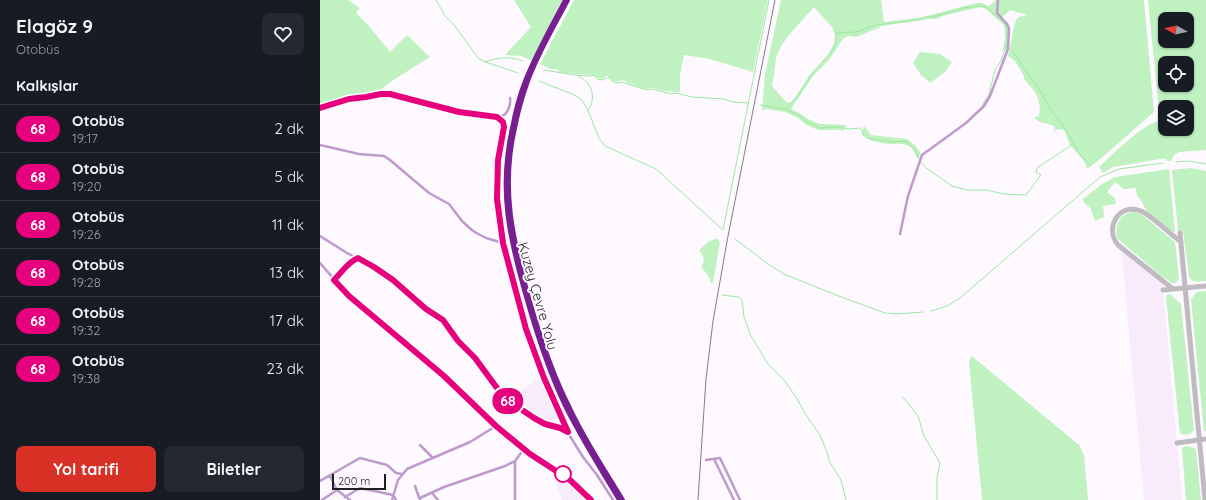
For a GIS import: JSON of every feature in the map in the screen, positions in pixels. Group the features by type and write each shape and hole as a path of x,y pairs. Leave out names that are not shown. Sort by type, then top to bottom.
{"highway":[{"path":"526,83 565,0"},
{"path":"534,65 568,0"},
{"name":"Kuzey Çevre Yolu","path":"526,83 512,127 506,163 506,201 510,238 539,341 552,377 575,426 619,500"},
{"name":"Kuzey Çevre Yolu","path":"526,83 514,128 508,189 510,219 518,257 542,340 555,376 578,425 623,500"}],"street":[{"path":"900,234 907,201 922,155 966,123 982,109 990,96 1008,49 1009,41 1009,27 997,13 998,0"},
{"path":"320,108 349,99 387,94 459,112 497,117 506,114 510,104 510,98"},
{"path":"497,117 503,122 504,127 498,160 497,199 503,243 526,329 544,378 568,432 613,500"},
{"path":"320,145 359,154 384,156 404,170 426,190 449,204 464,224 473,231 486,238 503,243"},
{"path":"320,236 347,253 374,267 393,280 426,309 443,320 458,341 475,358 506,399 545,424 568,432"},
{"path":"334,280 351,262 358,258"},
{"path":"320,263 349,296 444,376 496,426 524,449 566,477 591,500"},
{"path":"392,500 397,482 408,468 470,442 496,426"},
{"path":"420,445 432,457"},
{"path":"415,486 420,499 444,486 491,471 515,461 524,449"},
{"path":"320,481 362,458 387,465 396,473 402,474"},
{"path":"706,460 720,458 740,500"},
{"path":"714,459 734,500"},
{"path":"515,461 515,500"},
{"path":"330,476 337,490 350,500"},
{"path":"345,497 360,488 394,495"},
{"path":"322,500 337,490"},
{"path":"432,493 438,500"},
{"path":"394,495 396,500"}],"shaded area":[{"path":"1121,245 1162,277 1182,500 1144,500"},
{"path":"541,378 552,396 558,415 551,424 535,417 511,400 518,392"},
{"path":"561,475 576,486 590,500 562,500 557,486"}],"green space":[{"path":"320,0 348,0 360,8 356,13 369,26 390,52 407,35 430,57 374,94 353,97 320,108"},
{"path":"514,0 562,0 532,61 521,56 505,55 531,27"},
{"path":"574,0 768,0 753,72 710,59 684,55 680,75 680,92 664,91 653,88 646,89 628,83 624,80 613,81 609,76 606,76 603,79 593,75 562,73 556,69 550,69 540,64"},
{"path":"781,0 881,0 884,22 923,17 976,3 989,6 996,0 1144,0 1154,112 1087,169 1085,162 1070,145 1064,130 1058,129 1053,132 1055,129 1054,126 1041,122 1034,117 1039,116 1040,110 1037,96 1024,79 1024,76 1015,61 1008,56 1015,23 1020,17 1028,15 1010,10 1002,18 1008,25 1006,51 1003,49 1005,39 1004,25 986,9 980,7 942,16 937,19 881,26 856,37 848,36 843,39 828,61 813,76 791,109 820,124 847,125 843,131 818,130 785,112 765,109 762,111 765,74","holes":["814,7 832,27 836,37 827,57 809,76 793,101 789,103 785,101 772,86 776,58 780,48 788,36"]},
{"path":"1148,0 1206,0 1206,150 1179,152 1174,155 1171,161 1167,161 1166,158 1113,167 1103,173 1099,167 1137,133 1158,122 1158,136 1194,136 1194,100 1158,101"},
{"path":"920,52 940,54 952,62 945,72 930,83 921,75 913,63"},
{"path":"864,126 871,135 907,139 916,146 921,154 917,159 911,148 908,146 902,144 880,143 871,140 862,132"},
{"path":"1191,168 1206,171 1206,281 1196,282 1190,279 1189,276 1183,231 1178,231 1172,170"},
{"path":"1169,169 1175,232 1173,232 1146,210 1141,200 1137,196 1136,188 1124,189 1115,182 1107,192 1115,198 1116,204 1103,206 1104,217 1095,221 1091,209 1083,201 1083,199 1102,184 1115,177"},
{"path":"1134,212 1141,214 1175,242 1179,278 1176,283 1172,283 1159,274 1118,239 1116,229 1119,221 1125,215"},
{"path":"717,238 720,242 713,283 711,283 708,275 701,267 704,261 699,250 708,242"},
{"path":"1206,291 1206,431 1204,431 1191,299 1197,292"},
{"path":"1170,294 1181,304 1194,431 1192,431 1191,434 1184,435 1180,433 1166,297"},
{"path":"971,357 973,357 1079,445 1084,455 1088,500 982,500 969,361"},
{"path":"1186,446 1196,449 1201,500 1186,500 1182,448"}],"waterway":[{"path":"436,0 445,16 455,26 478,58 518,73"},
{"path":"539,81 581,99 587,108 599,138 605,146 656,169 723,230 769,0"},
{"path":"786,109 798,95 815,70 832,51 835,45 836,33 856,32 876,25 919,20 963,8 981,6 986,7 1006,25 1007,29 1007,42 1001,61 995,70 989,94 982,106"},
{"path":"1010,50 1016,56 1041,92 1050,109 1065,128 1081,156 1089,163"},
{"path":"485,62 504,58 513,58 523,61"},
{"path":"544,70 575,75"},
{"path":"575,75 594,75 597,79 603,80 609,77 613,82 623,82 648,90 653,89 671,94 676,93 692,97 724,99 732,102 749,103"},
{"path":"578,76 587,82 592,90 591,106 588,111"},
{"path":"760,105 786,109 802,117 806,122 819,128 859,128 862,130 863,135 867,138 894,142 906,141 914,148 921,162 926,168 952,186 967,190 986,190 1004,194 1026,195 1041,175 1036,172 1037,168 1073,144"},
{"path":"1176,162 1189,161 1206,164"},
{"path":"931,311 947,306 960,298 1100,177 1119,169 1163,163"},
{"path":"735,239 784,274 836,295 885,313 897,314 923,312"},
{"path":"722,295 739,297 742,300 744,317 751,336 768,364 784,380 820,435 830,463 841,480 846,500"},
{"path":"903,397 918,416 924,436 940,463 937,478 937,500"}],"taxiway":[{"path":"1173,289 1118,245 1114,238 1113,224 1120,213 1126,210 1133,209 1141,211 1181,242"},
{"path":"1180,233 1205,500"},
{"path":"1163,290 1206,286"},
{"path":"1177,443 1206,439"}],"railway":[{"path":"698,500 706,379 713,321 728,236 775,0"}],"bus line":[{"name":"68","path":"320,108 344,100 378,94 390,94 459,112 497,117 503,122 504,127 498,160 499,186 497,201 503,243 526,329 544,378 568,432 545,424 506,399 475,358 458,341 443,320 426,309 393,280 367,262 356,258 334,280 349,296 458,388 496,426 530,454 570,480 591,500"}]}
